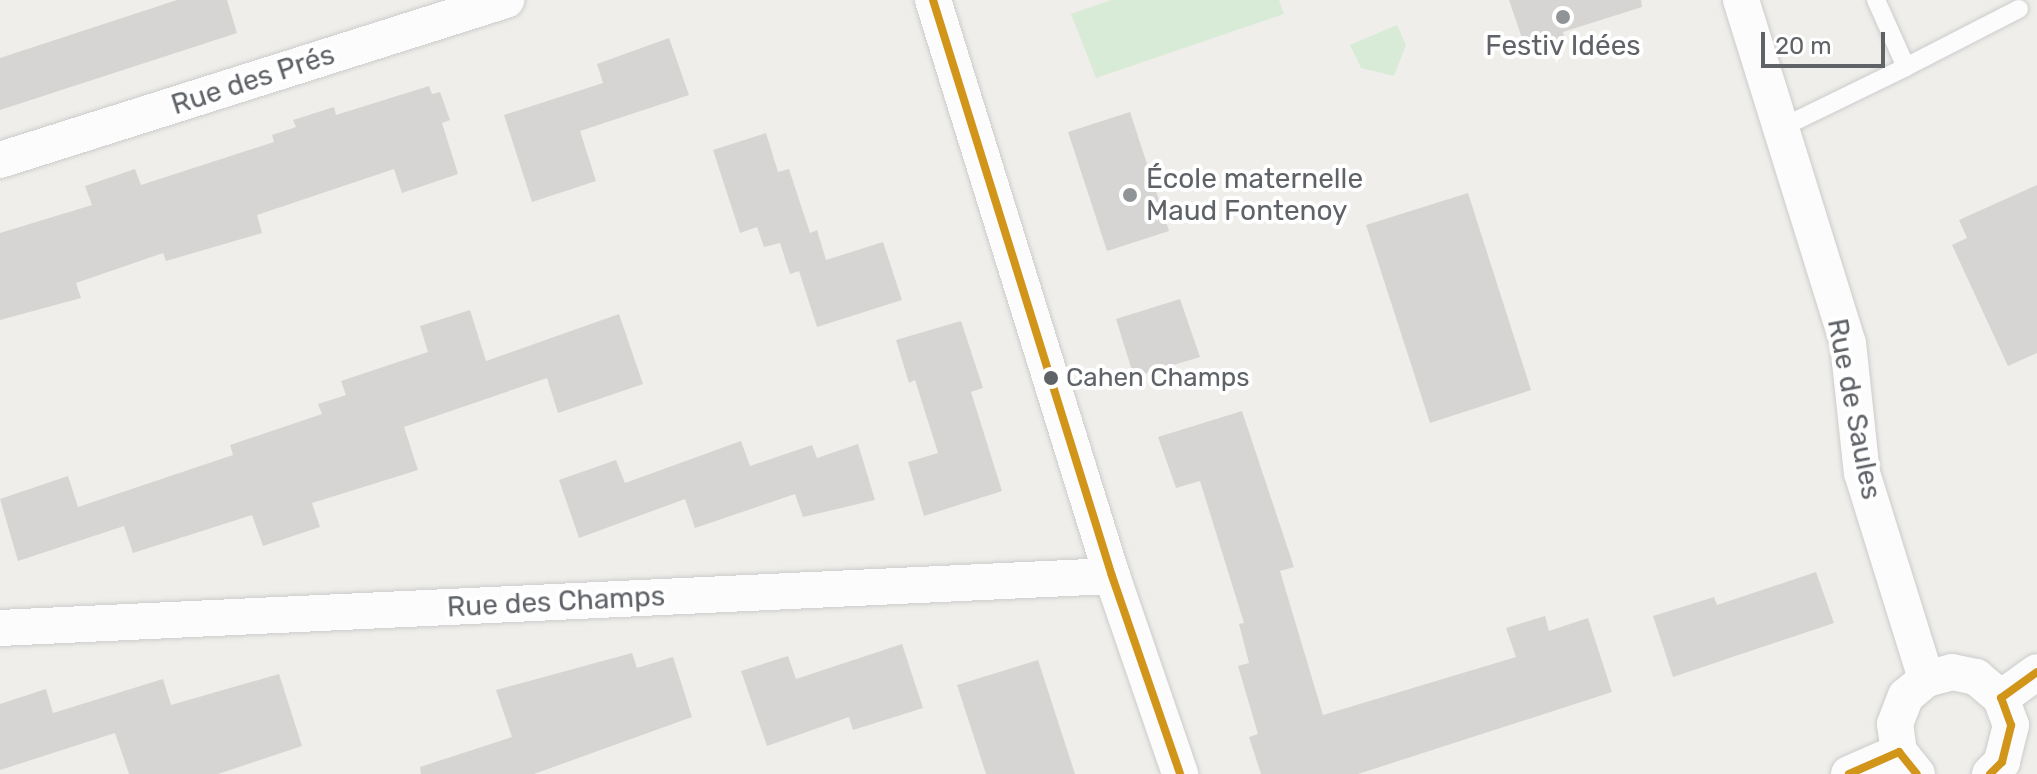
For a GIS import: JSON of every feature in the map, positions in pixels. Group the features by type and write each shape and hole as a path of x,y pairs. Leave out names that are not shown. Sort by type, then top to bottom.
{"street":[{"path":"933,0 1112,576 1180,774"},
{"name":"Rue de Saules","path":"1741,0 1848,343 1862,473 1926,679"},
{"name":"Rue des Prés","path":"0,160 483,3"},
{"name":"Rue des Champs","path":"0,628 1112,576"},
{"path":"1849,774 1908,763 1895,724 1906,696 1926,679 1952,672 1976,677 2001,698 2011,725 2002,762 1990,774"},
{"path":"2001,698 2037,672"}],"lane":[{"path":"1876,0 1906,67"},
{"path":"1781,128 2019,9"}],"green space":[{"path":"1111,0 1279,0 1284,14 1096,78 1071,14"},
{"path":"1397,25 1406,45 1394,76 1361,68 1350,45"}],"building":[{"path":"177,0 227,0 237,33 0,110 0,58"},
{"name":"Festiv Idées","path":"1509,0 1641,0 1642,7 1563,32 1566,44 1528,56"},
{"path":"669,38 689,95 580,131 596,181 532,202 504,115 603,83 597,64"},
{"path":"429,86 432,94 440,92 450,120 442,123 458,174 402,193 394,169 257,215 262,233 166,261 163,253 76,283 81,298 0,320 0,233 92,205 85,186 135,169 141,185 274,142 272,135 296,127 293,120 334,107 336,115"},
{"path":"1130,112 1169,231 1107,251 1068,132"},
{"path":"766,133 778,172 789,169 810,233 817,230 826,260 883,242 902,300 817,327 799,271 790,274 780,243 764,247 757,227 740,233 713,150"},
{"path":"2037,185 2037,353 2008,366 1952,245 1967,238 1959,220"},
{"path":"1468,193 1531,390 1430,423 1366,225"},
{"path":"1180,299 1200,357 1134,377 1116,319"},
{"path":"470,310 486,361 619,314 643,384 558,413 547,378 404,427 418,470 312,503 320,527 263,546 252,515 133,553 124,526 18,561 0,499 68,476 78,507 233,455 230,445 322,414 318,404 346,395 341,381 428,352 420,326"},
{"path":"961,321 983,388 971,392 1002,491 924,516 908,462 938,453 915,380 909,383 896,340"},
{"path":"1242,411 1294,567 1280,571 1323,715 1516,657 1506,628 1545,616 1549,631 1588,618 1612,692 1358,774 1261,774 1249,737 1258,734 1238,666 1249,663 1239,624 1244,623 1200,481 1176,488 1158,437"},
{"path":"741,441 750,466 812,445 817,458 858,444 875,500 803,517 795,494 695,528 685,499 579,538 559,480 616,460 625,483"},
{"path":"1816,572 1834,623 1673,677 1653,616 1714,597 1717,605"},
{"path":"902,644 923,708 853,730 849,717 767,746 741,671 788,656 796,679"},
{"path":"632,653 637,668 673,657 692,717 534,774 421,774 420,767 512,737 496,690"},
{"path":"1038,660 1075,774 986,774 957,685"},
{"path":"279,674 302,746 218,774 129,774 115,733 0,770 0,704 46,689 53,713 163,679 171,705"}],"transit line":[{"path":"933,0 1112,576 1180,774"},
{"path":"1990,774 2002,762 2011,725 2001,698 2037,672"},
{"path":"1849,774 1899,752 1917,774"}],"place":[{"name":"Festiv Idées","path":"1563,17"},
{"name":"École maternelle Maud Fontenoy","path":"1130,195"},
{"name":"Cahen Champs","path":"1051,378"}]}
